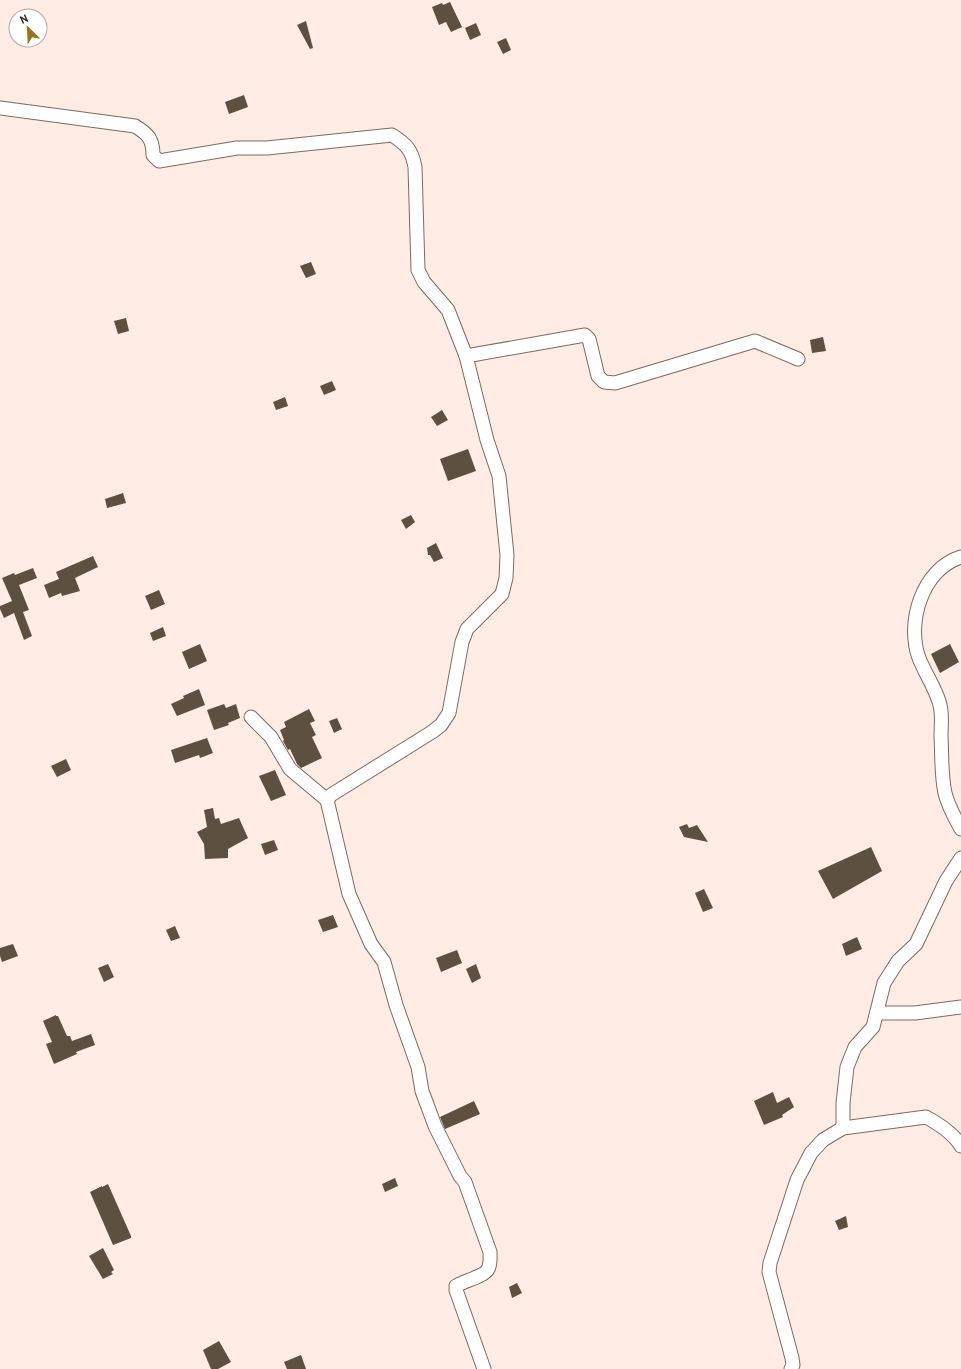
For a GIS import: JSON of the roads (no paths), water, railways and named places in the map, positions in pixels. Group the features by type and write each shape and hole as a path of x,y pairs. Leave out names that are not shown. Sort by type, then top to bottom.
{"street":[{"path":"0,108 135,126 151,139 153,155 159,161 237,148 267,148 392,135 402,142 413,155 415,166 418,270 424,282 448,310 466,356 487,440 499,476 508,555 506,578 502,594 467,629 462,642 449,713 441,725 331,795 327,800"},
{"path":"466,356 585,335 589,338 598,376 604,382 615,383 755,341 798,359"},
{"path":"961,556 948,563 935,573 918,604 915,624 915,644 941,710 945,794 961,829"},
{"path":"251,717 271,737 290,769 327,800 349,894 371,944 384,962 396,1005 418,1068 422,1091 435,1126 460,1176 465,1182 490,1252 490,1264 488,1270 462,1282 456,1286 456,1290 484,1369"},
{"path":"843,1128 843,1103 847,1067 855,1047 873,1027 884,983 898,961 916,944 946,882 961,858"},
{"path":"877,1013 915,1013 961,1007"},
{"path":"791,1369 793,1365 792,1358 768,1272 797,1180 812,1153 823,1140 843,1128 926,1117 936,1122 961,1146"}]}
